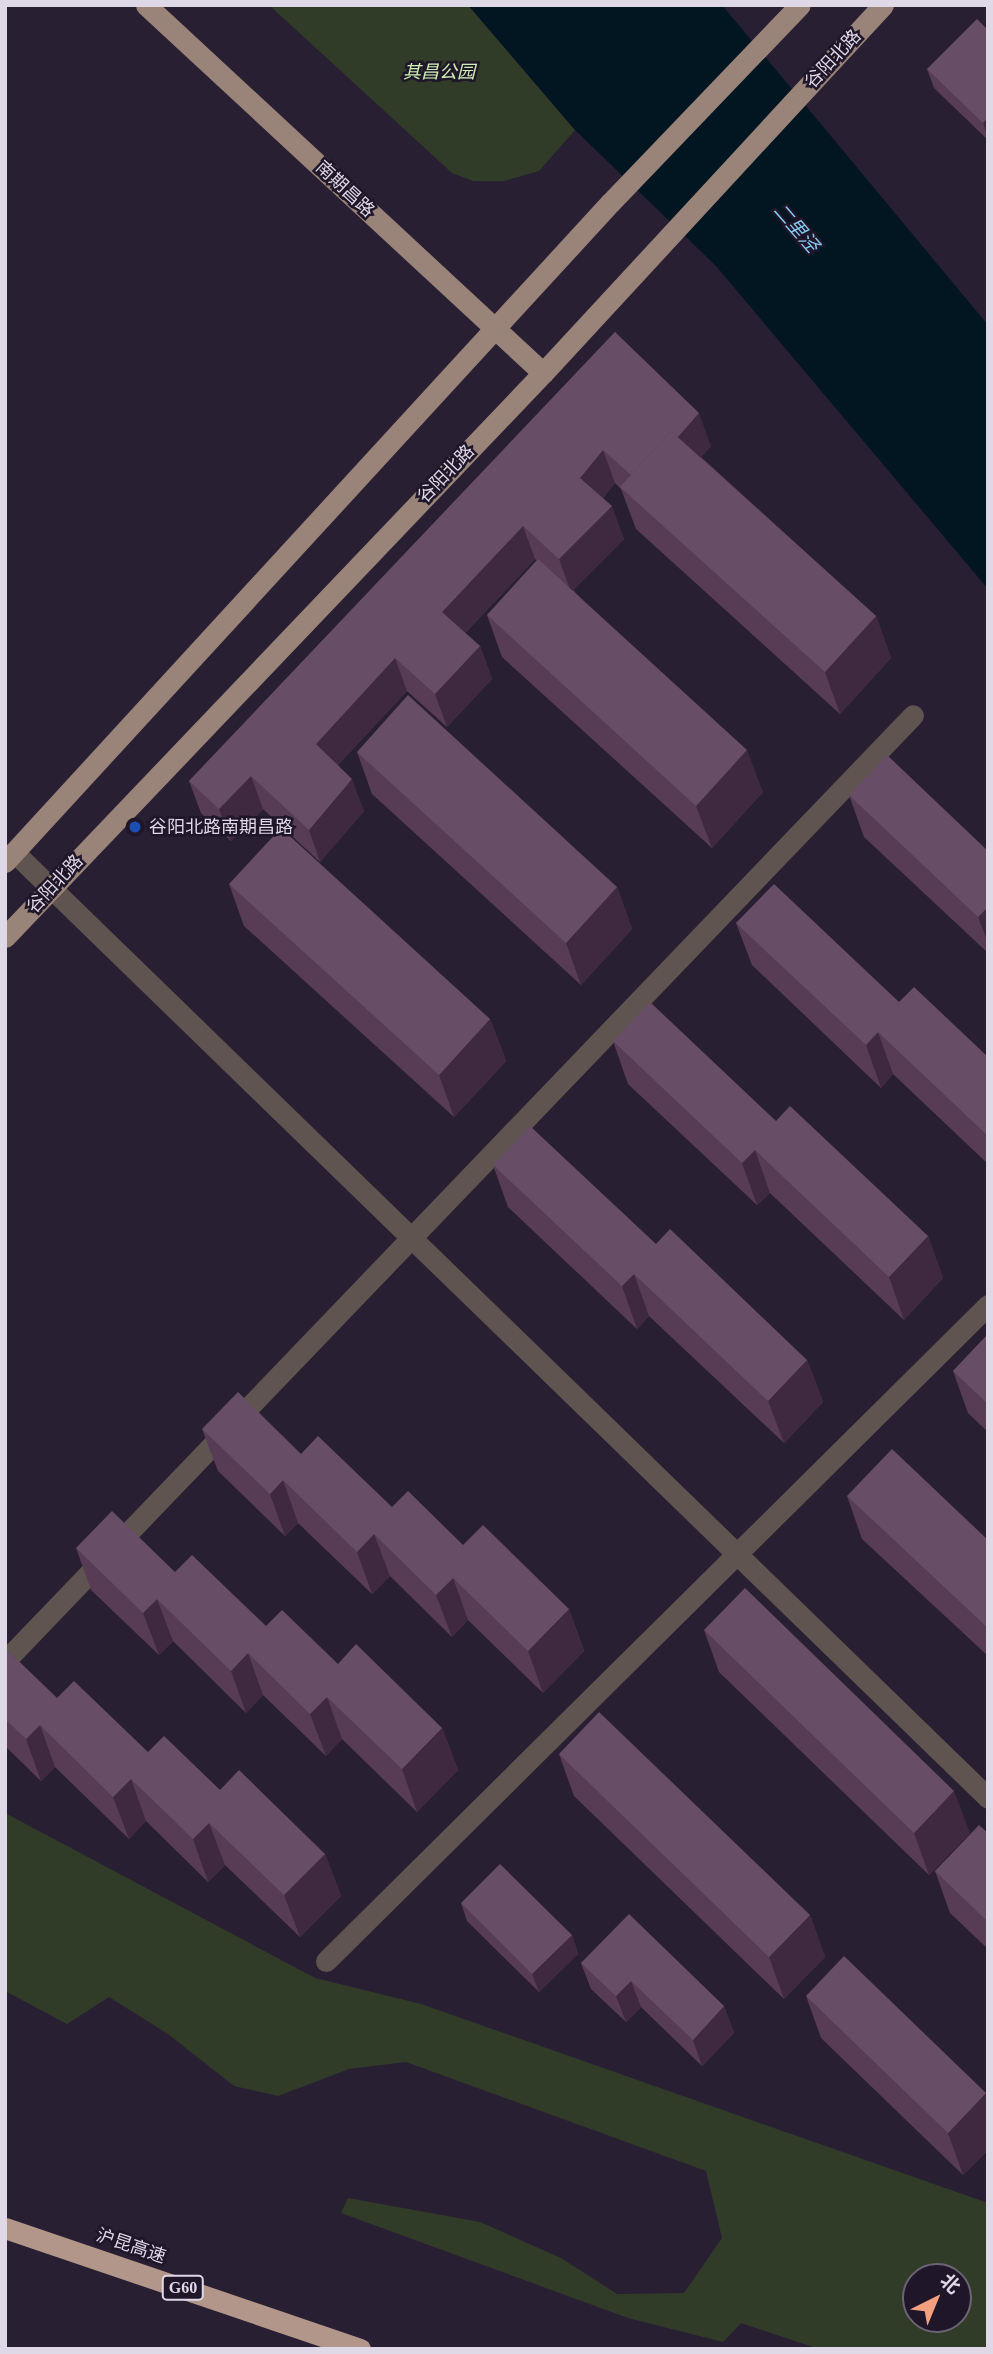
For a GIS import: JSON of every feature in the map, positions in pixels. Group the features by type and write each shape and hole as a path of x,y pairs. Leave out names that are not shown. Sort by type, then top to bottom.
{"highway":[{"name":"沪昆高速","path":"5,2228 360,2349"}],"main road":[{"name":"南期昌路","path":"146,5 543,373"},
{"path":"10,857 610,203 800,5"},
{"name":"谷阳北路","path":"5,937 543,373 883,5"}],"street":[{"path":"5,1661 913,715"},
{"path":"10,857 51,888 988,1798"},
{"path":"326,1961 988,1305"}],"green space":[{"name":"其昌公园","path":"269,5 468,5 575,130 539,171 504,181 473,181 452,173"},
{"path":"5,1813 315,1978 421,2004 988,2203 988,2349 819,2349 741,2323 723,2342 628,2318 341,2213 348,2198 480,2222 561,2258 617,2294 684,2293 722,2238 706,2171 406,2062 349,2069 278,2096 234,2086 168,2034 109,1997 67,2024 5,1991"}],"water":[{"name":"二里泾","path":"468,5 722,5 988,325 988,589 716,266 575,130"}],"building":[{"path":"977,19 988,30 988,117 983,123 927,69"},
{"path":"615,332 699,413 678,437 671,431 631,475 603,450 580,478 612,506 559,559 523,526 442,612 480,646 435,694 395,658 316,744 352,779 309,830 251,776 219,809 189,781"},
{"path":"671,431 876,616 825,672 620,487"},
{"path":"538,559 747,750 696,806 487,615"},
{"path":"408,695 617,887 566,943 357,752"},
{"path":"887,755 988,851 988,907 978,917 849,795"},
{"path":"281,828 490,1019 439,1075 229,884"},
{"path":"774,884 899,1002 914,987 988,1057 988,1136 878,1032 866,1045 736,923"},
{"path":"650,1002 776,1121 790,1106 928,1236 889,1277 755,1150 742,1163 613,1041"},
{"path":"530,1126 656,1244 670,1229 807,1360 768,1401 634,1274 622,1286 493,1165"},
{"path":"988,1334 988,1404 953,1371"},
{"path":"238,1392 301,1454 318,1436 392,1507 408,1491 463,1545 483,1525 569,1609 528,1651 453,1578 436,1595 374,1534 357,1552 283,1480 270,1494 202,1429"},
{"path":"892,1449 988,1540 988,1628 847,1496"},
{"path":"112,1511 175,1572 192,1555 266,1626 282,1610 338,1664 356,1644 442,1728 402,1769 327,1697 310,1714 248,1653 231,1671 157,1599 143,1613 76,1548"},
{"path":"745,1588 954,1791 914,1833 704,1630"},
{"path":"5,1648 57,1698 74,1681 148,1752 164,1736 220,1790 239,1770 325,1854 284,1895 209,1823 193,1839 131,1779 113,1797 40,1725 26,1739 5,1719"},
{"path":"599,1712 810,1915 769,1957 559,1754"},
{"path":"979,1825 988,1833 988,1922 935,1871"},
{"path":"500,1864 572,1935 532,1974 461,1903"},
{"path":"629,1914 724,2006 693,2040 631,1981 616,1996 581,1963"},
{"path":"844,1956 986,2093 948,2133 806,1996"}],"place":[{"name":"谷阳北路南期昌路","path":"135,827"}]}
